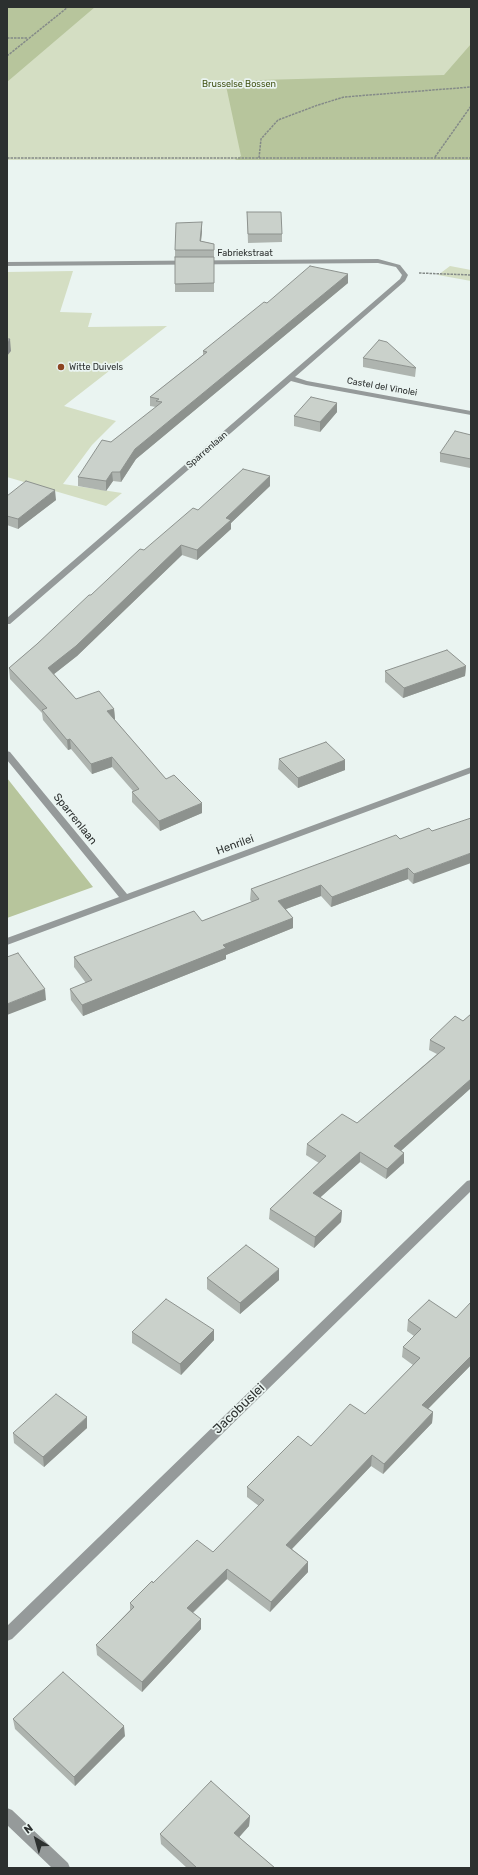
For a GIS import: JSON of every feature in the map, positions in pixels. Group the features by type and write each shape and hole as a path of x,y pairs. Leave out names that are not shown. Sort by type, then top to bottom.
{"street":[{"name":"Fabriekstraat","path":"7,264 378,261 398,266 405,275"},
{"name":"Sparrenlaan","path":"7,622 403,280 405,275"},
{"name":"Castel del Vinolei","path":"290,378 306,383 471,413"},
{"name":"Sparrenlaan","path":"7,754 125,898"},
{"name":"Henrilei","path":"7,942 471,770"},
{"name":"Jacobuslei","path":"7,1635 471,1184"},
{"path":"7,1815 63,1868"}],"path":[{"path":"7,56 68,7"},
{"path":"7,38 29,38"},
{"path":"259,158 261,139 278,120 318,105 344,97 471,87"},
{"path":"435,158 471,106"},
{"path":"7,158 471,158"},
{"path":"405,275 418,273 471,275"}],"green space":[{"name":"Brusselse Bossen","path":"7,7 471,7 471,160 7,160"},
{"path":"7,7 95,7 7,82"},
{"path":"471,44 471,160 235,160 241,156 225,81 444,75"},
{"path":"450,266 471,270 471,281 438,275"},
{"name":"Witte Duivels","path":"73,271 60,312 92,313 88,327 167,326 64,406 116,421 92,445 63,484 122,493 106,506 7,477 7,272"},
{"path":"7,778 93,887 7,918"}],"building":[{"path":"247,212 281,212 282,234 248,234"},
{"path":"202,222 200,241 214,244 214,250 175,250 176,223"},
{"path":"175,257 214,257 214,283 175,284"},
{"path":"310,266 348,274 135,449 120,472 112,472 106,481 78,477 102,440 111,442 162,402 156,401 159,399 150,397 207,352 203,351 264,302 267,303"},
{"path":"379,340 387,342 416,368 363,358"},
{"path":"311,397 337,403 320,422 294,416"},
{"path":"455,431 471,435 471,459 440,453"},
{"path":"243,469 270,476 226,518 231,520 197,550 181,545 76,646 48,668 76,699 99,691 114,709 107,711 166,779 174,775 202,803 159,821 132,792 139,789 112,757 91,764 70,739 67,740 42,710 47,708 9,668 140,549 144,550 193,508 198,510"},
{"path":"26,481 55,490 18,519 7,516 7,496"},
{"path":"447,650 466,666 404,688 385,671"},
{"path":"326,742 345,760 298,778 279,759"},
{"path":"471,818 471,853 414,874 408,868 332,897 321,885 278,901 293,918 223,945 226,948 82,1005 70,989 92,980 74,957 194,911 202,921 259,899 251,889 396,835 400,839 429,828 432,831"},
{"path":"18,953 45,989 7,1004 7,957"},
{"path":"471,1014 471,1079 394,1146 404,1153 387,1169 360,1152 313,1193 342,1211 315,1237 270,1209 326,1156 307,1144 342,1114 357,1123 445,1048 430,1040 455,1016 463,1021"},
{"path":"246,1245 279,1269 240,1303 207,1278"},
{"path":"166,1299 214,1330 180,1364 132,1332"},
{"path":"429,1300 456,1318 471,1302 471,1356 422,1405 433,1412 384,1464 372,1455 286,1545 308,1562 271,1602 227,1569 187,1608 201,1619 142,1682 96,1645 134,1607 130,1603 197,1540 213,1552 264,1500 247,1487 298,1436 311,1446 350,1404 365,1414 420,1358 403,1347 421,1329 408,1320"},
{"path":"56,1394 87,1417 43,1457 13,1433"},
{"path":"63,1672 124,1726 74,1777 13,1719"},
{"path":"211,1781 250,1816 234,1833 275,1868 197,1868 160,1834"}],"place":[{"name":"Witte Duivels","path":"61,367"}]}
